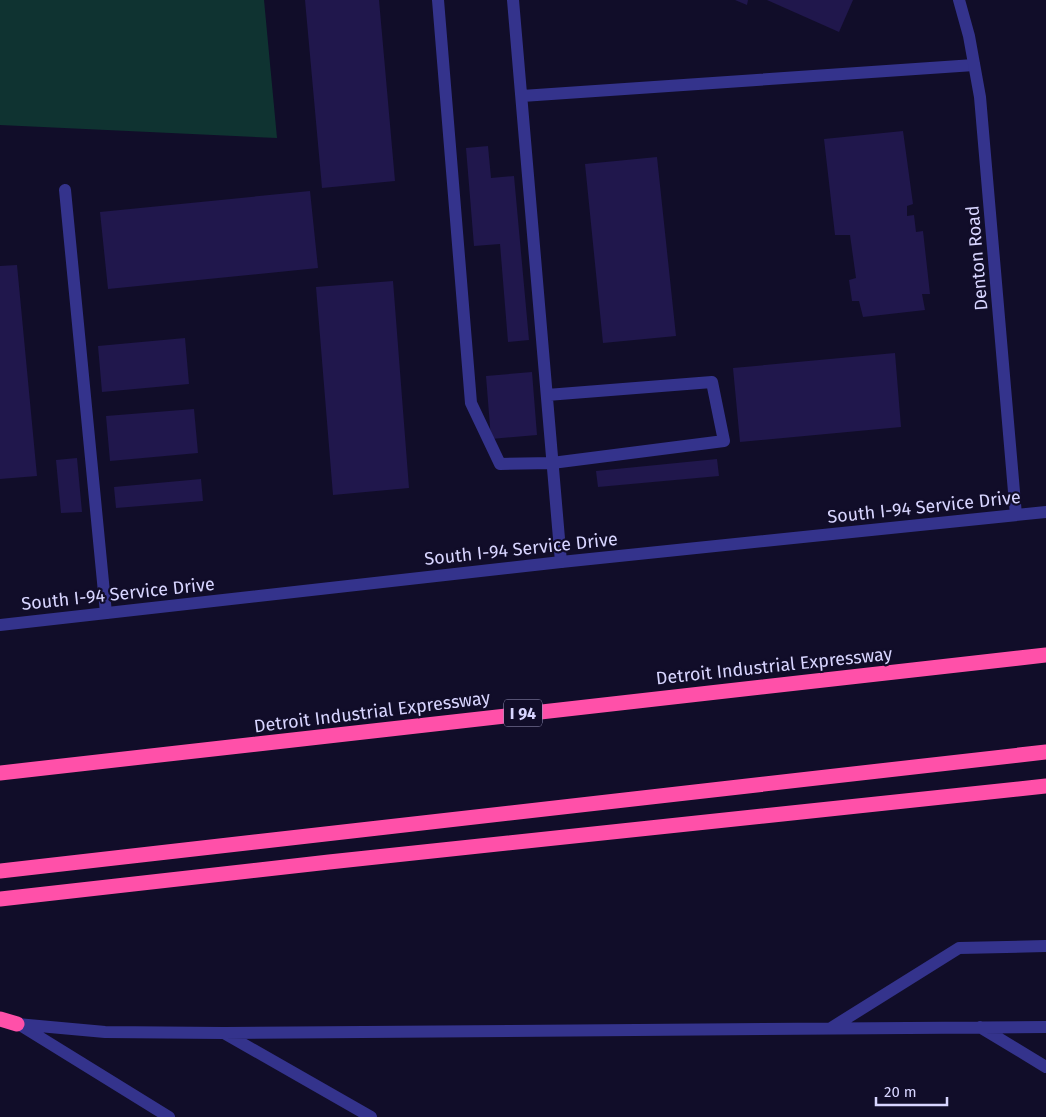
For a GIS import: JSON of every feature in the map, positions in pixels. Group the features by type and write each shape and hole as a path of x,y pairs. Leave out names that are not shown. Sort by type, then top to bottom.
{"highway":[{"name":"Detroit Industrial Expressway","path":"0,773 1046,655"},
{"path":"0,871 1046,752"},
{"path":"0,899 349,859 1046,786"},
{"path":"0,1019 18,1024"}],"street":[{"path":"438,0 472,403 500,464 552,463 724,441 712,382 547,395"},
{"path":"513,0 561,562"},
{"name":"Denton Road","path":"959,0 969,36 980,97 1016,515"},
{"path":"522,96 974,65"},
{"path":"65,190 106,613"},
{"name":"South I-94 Service Drive","path":"0,625 561,562 1046,512"},
{"path":"830,1028 959,948 1046,946"},
{"path":"18,1024 105,1032 224,1033 1046,1027"},
{"path":"18,1024 169,1117"},
{"path":"980,1027 1046,1067"},
{"path":"224,1033 371,1117"}],"green space":[{"path":"0,0 264,0 277,138 0,125"}],"building":[{"path":"305,0 379,0 395,181 322,188"},
{"path":"735,0 748,0 747,5"},
{"path":"767,0 853,0 839,32"},
{"path":"903,131 913,204 907,206 907,216 914,215 916,232 923,231 930,294 922,294 925,310 863,317 859,301 852,301 849,280 856,278 850,235 835,235 824,139"},
{"path":"488,146 491,178 514,176 529,340 508,342 500,244 474,246 466,148"},
{"path":"657,157 676,336 603,343 585,164"},
{"path":"310,191 318,268 108,289 100,212"},
{"path":"17,265 37,476 0,479 0,266"},
{"path":"393,281 409,488 333,495 316,287"},
{"path":"185,338 189,384 102,392 98,346"},
{"path":"895,353 901,427 740,442 733,368"},
{"path":"532,372 537,435 491,439 486,376"},
{"path":"194,409 198,453 110,461 106,416"},
{"path":"77,458 82,512 61,513 56,460"},
{"path":"717,459 719,476 598,487 596,471"},
{"path":"201,479 203,501 116,508 114,487"}]}
